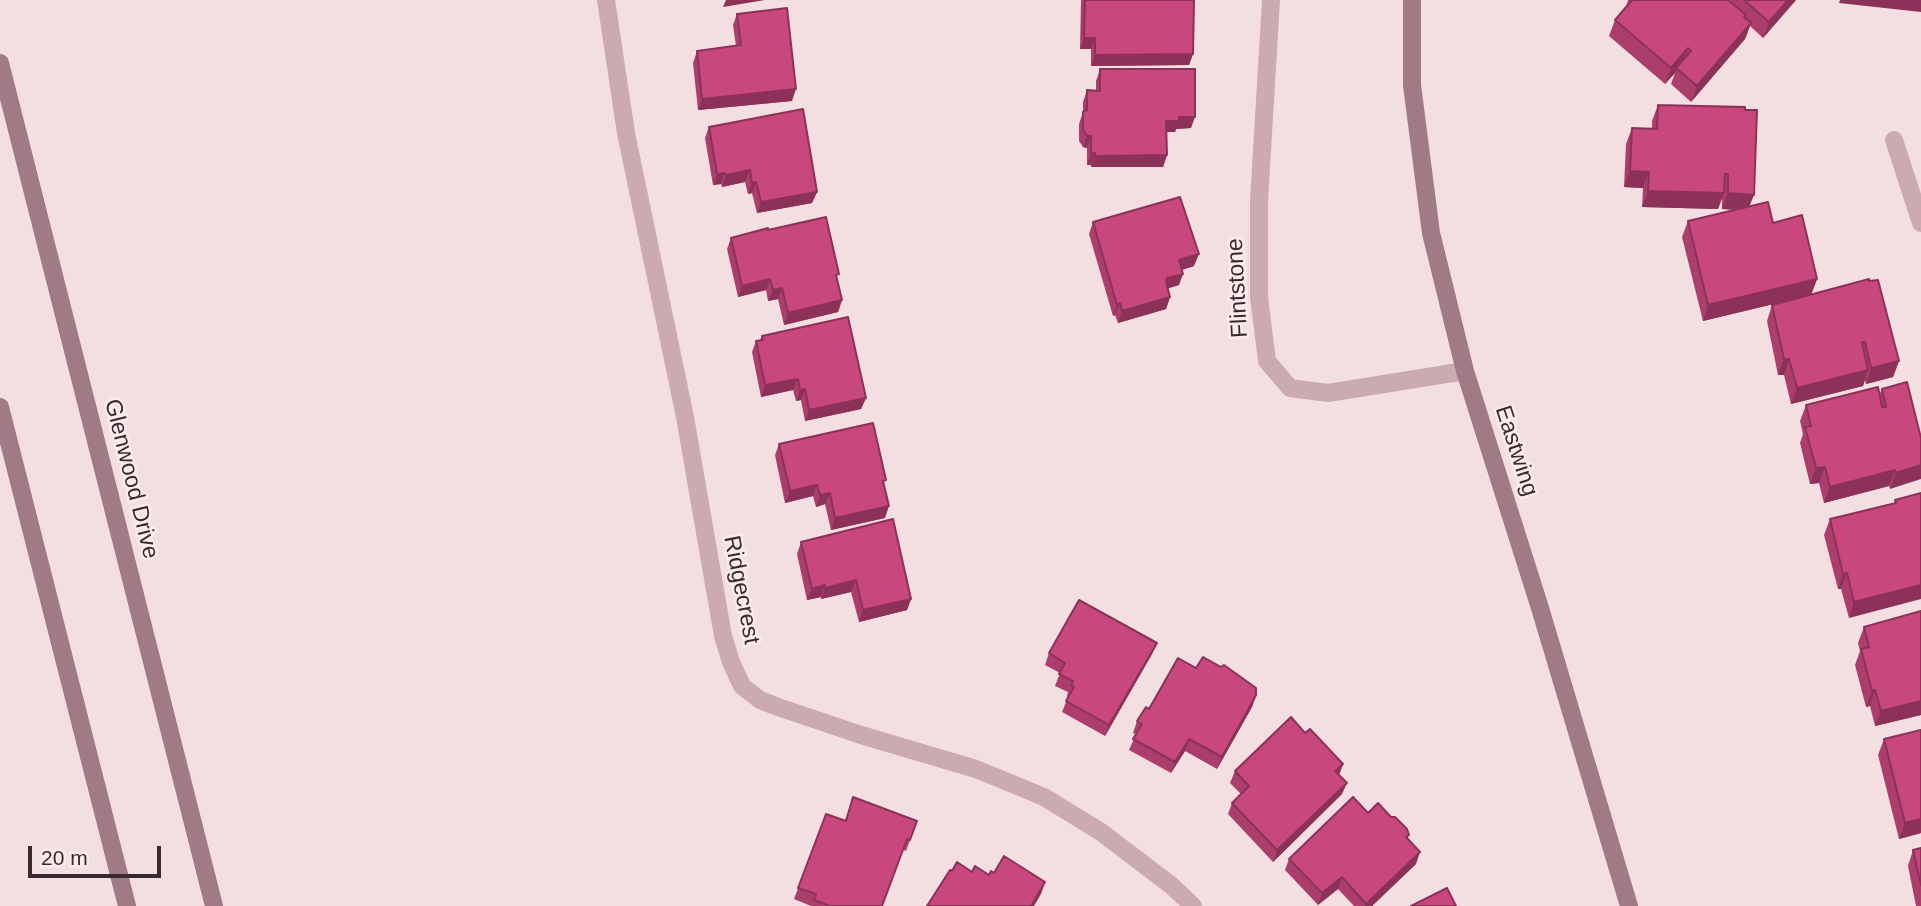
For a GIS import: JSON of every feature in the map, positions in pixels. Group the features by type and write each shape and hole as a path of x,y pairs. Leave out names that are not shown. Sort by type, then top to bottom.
{"main road":[{"name":"Eastwing","path":"1412,0 1412,85 1431,233 1465,371 1540,608 1629,906"},
{"name":"Glenwood Drive","path":"0,63 214,906"},
{"path":"0,407 127,906"}],"street":[{"name":"Ridgecrest","path":"606,0 625,133 685,417 723,636 730,662 742,686 760,700 778,707 976,769 1044,797 1101,832 1172,886 1193,906"},
{"name":"Flintstone","path":"1271,0 1259,201 1259,297 1267,361 1290,388 1328,393 1465,371"},
{"path":"1894,140 1921,223"}],"building":[{"path":"1085,0 1194,0 1193,54 1095,55 1095,38 1084,38"},
{"path":"1632,0 1728,0 1746,15 1744,17 1751,23 1697,86 1676,68 1691,51 1688,48 1671,68 1615,20"},
{"path":"1744,0 1788,0 1769,22"},
{"path":"787,8 796,89 702,99 697,51 741,45 737,14"},
{"path":"1100,69 1195,69 1195,117 1179,117 1179,121 1166,121 1167,155 1091,154 1091,136 1087,136 1083,130 1083,112 1087,110 1087,90 1100,91"},
{"path":"1658,105 1745,107 1745,110 1757,110 1754,195 1728,193 1728,174 1725,174 1724,193 1648,191 1649,172 1630,171 1632,128 1657,129"},
{"path":"803,109 817,192 761,202 756,182 752,183 750,170 717,174 709,127"},
{"path":"1180,197 1199,254 1179,260 1183,274 1167,278 1166,282 1170,297 1122,311 1120,303 1117,305 1093,222"},
{"path":"1768,202 1773,223 1802,215 1817,279 1708,305 1688,221"},
{"path":"826,217 842,300 788,313 782,288 773,290 770,279 742,286 731,238"},
{"path":"1869,279 1878,280 1899,361 1871,368 1865,342 1862,342 1868,370 1797,388 1789,359 1784,359 1772,305"},
{"path":"848,317 866,398 809,410 805,389 800,390 798,379 765,385 756,341 763,340 762,336"},
{"path":"1907,382 1921,438 1921,465 1830,487 1825,467 1816,468 1805,427 1811,426 1806,405 1878,387 1882,407 1886,407 1882,389"},
{"path":"873,423 889,506 835,518 830,493 820,495 817,485 790,491 779,444"},
{"path":"1921,493 1921,585 1854,602 1847,573 1843,574 1830,519 1896,503 1895,500"},
{"path":"893,519 911,599 863,610 856,580 812,589 801,542"},
{"path":"1079,600 1157,643 1109,725 1066,701 1074,687 1071,685 1073,681 1059,674 1065,663 1049,653"},
{"path":"1921,611 1921,701 1881,711 1875,690 1872,691 1861,649 1869,647 1864,627"},
{"path":"1203,657 1221,667 1224,665 1256,688 1256,695 1222,757 1189,739 1175,762 1133,739 1142,724 1137,721 1146,707 1149,709 1178,658 1196,668"},
{"path":"1291,717 1305,733 1310,729 1343,764 1335,771 1347,783 1277,850 1232,803 1249,786 1235,771"},
{"path":"1921,730 1921,819 1905,823 1884,739"},
{"path":"853,797 917,821 910,840 907,839 882,906 830,906 814,900 816,894 798,888 826,814 846,821"},
{"path":"1353,797 1368,813 1378,803 1407,829 1409,835 1406,837 1420,852 1366,904 1342,877 1322,893 1289,859"},
{"path":"1921,848 1921,885 1913,850"},
{"path":"1004,856 1045,882 1031,906 927,906 957,862 972,872 975,866 989,875 991,871 994,873"},
{"path":"1447,888 1456,906 1411,906"}]}
